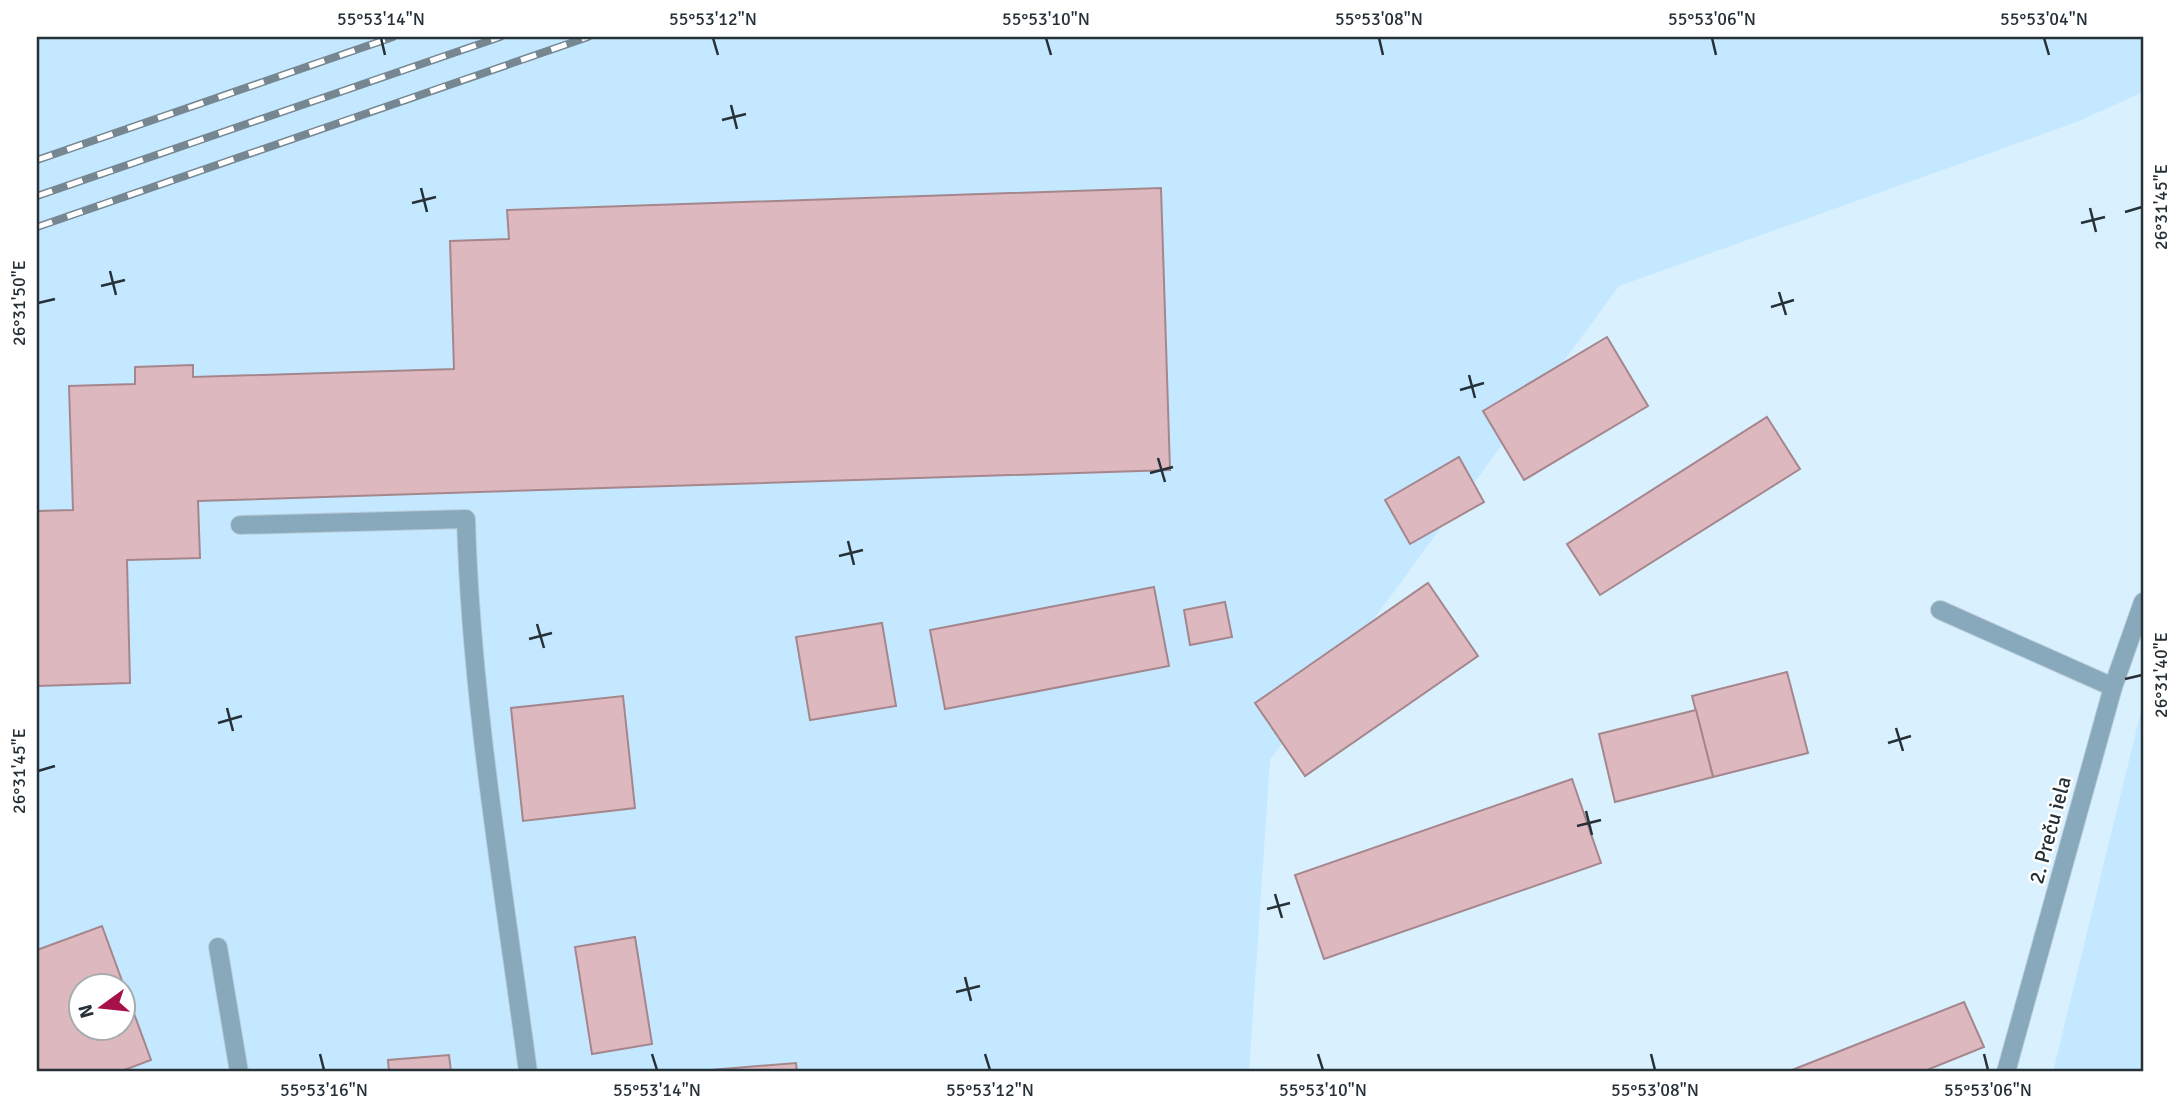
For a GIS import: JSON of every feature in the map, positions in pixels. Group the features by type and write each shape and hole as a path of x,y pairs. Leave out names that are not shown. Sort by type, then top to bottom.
{"street":[{"path":"240,525 466,519 482,717 528,1072"},
{"name":"2. Preču iela","path":"2006,1072 2113,687 2143,602"},
{"path":"1940,610 2113,687"},
{"path":"218,947 239,1072"}],"shaded area":[{"path":"37,37 2143,37 2143,92 2079,121 1619,286 1270,760 1249,1072 37,1072"},
{"path":"2142,707 2143,1072 2053,1072"}],"building":[{"path":"1161,188 1170,470 198,501 200,558 127,560 130,683 37,686 37,511 73,510 69,386 135,384 135,367 193,365 193,377 454,369 450,241 509,239 507,210"},
{"path":"1607,337 1648,406 1524,480 1483,411"},
{"path":"1767,417 1800,469 1600,595 1567,544"},
{"path":"1459,457 1484,502 1410,544 1385,500"},
{"path":"1428,583 1478,656 1305,776 1255,703"},
{"path":"1154,587 1169,666 945,709 930,630"},
{"path":"1225,602 1232,637 1190,645 1184,610"},
{"path":"882,623 896,706 810,720 796,637"},
{"path":"1787,672 1808,753 1713,777 1692,696"},
{"path":"623,696 635,808 523,821 511,708"},
{"path":"1696,710 1713,777 1615,802 1599,734"},
{"path":"1572,779 1601,863 1324,959 1295,875"},
{"path":"102,926 119,972 66,972 66,1042 136,1042 136,1019 151,1060 119,1072 37,1072 37,950"},
{"path":"635,937 652,1044 592,1054 575,947"},
{"path":"1964,1002 1984,1047 1922,1072 1787,1072"},
{"path":"449,1055 451,1072 389,1072 388,1060"},
{"path":"796,1063 797,1072 686,1072"}],"railway":[{"path":"37,160 393,37"},
{"path":"37,196 500,37"},
{"path":"37,227 588,37"}]}
